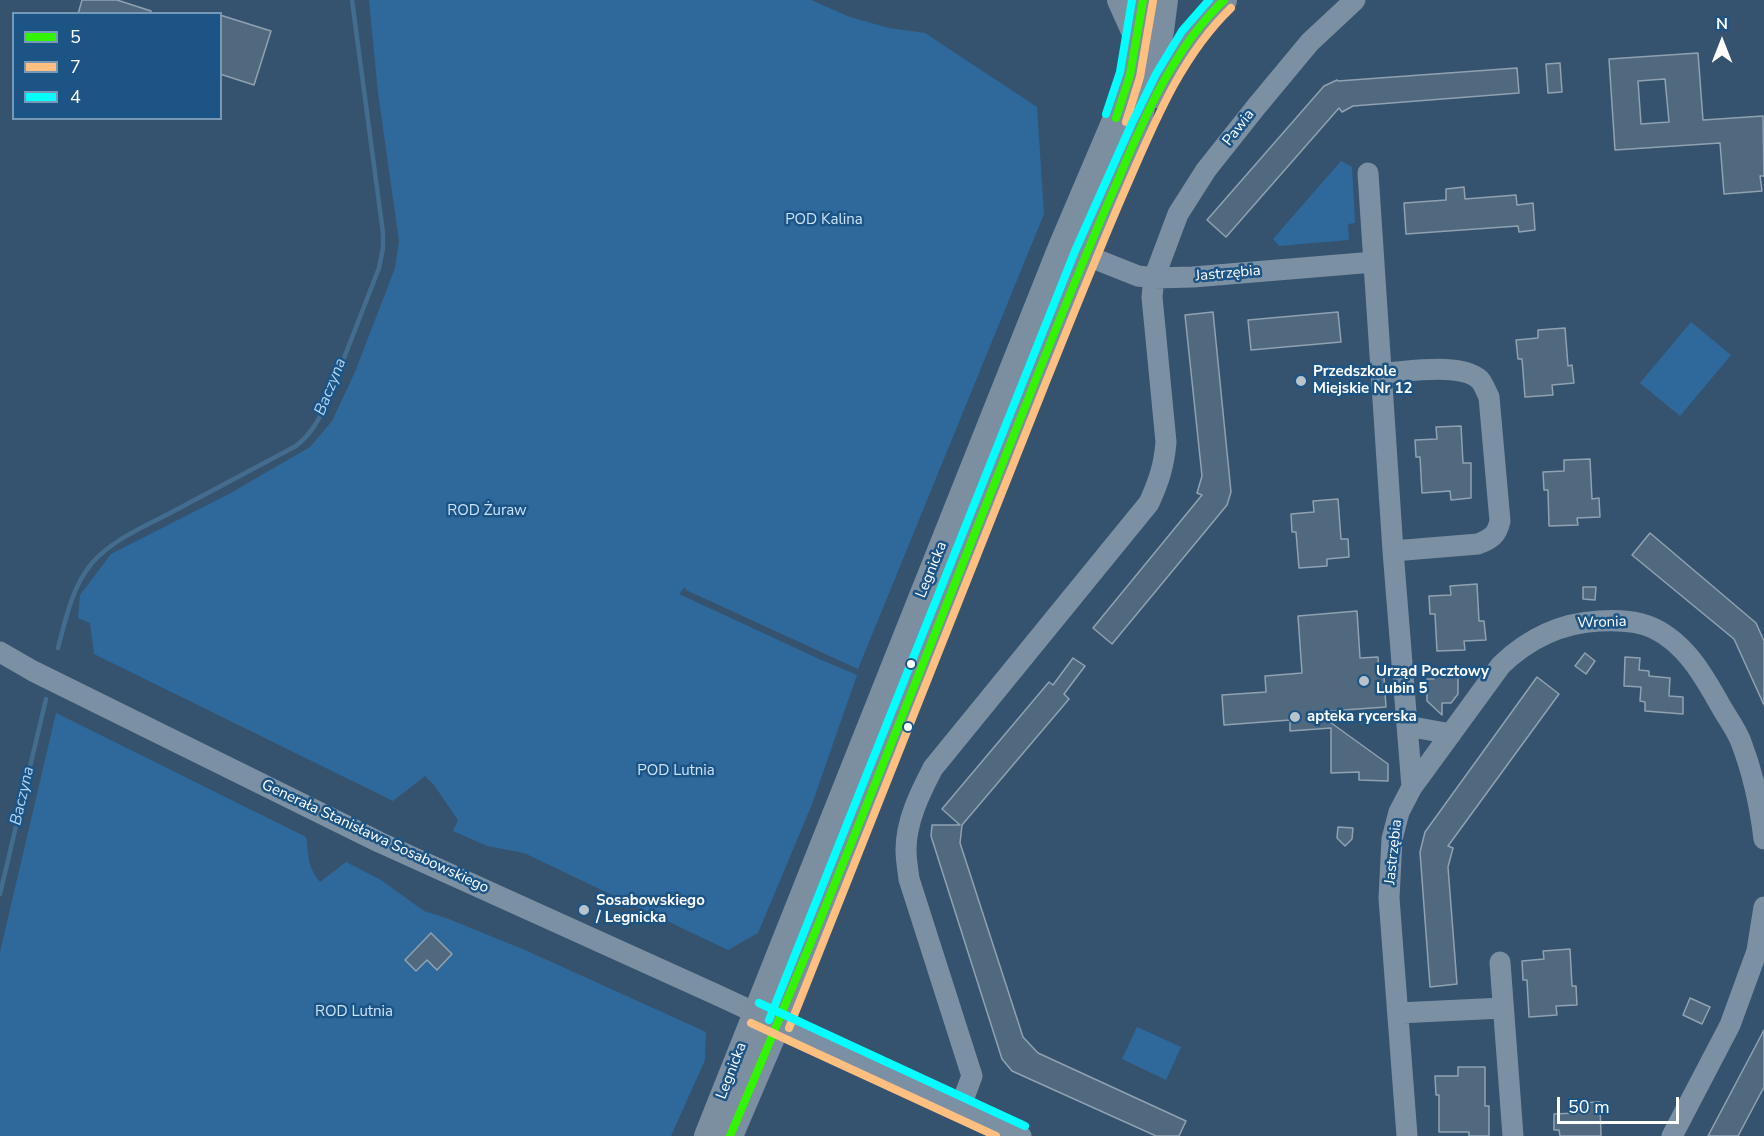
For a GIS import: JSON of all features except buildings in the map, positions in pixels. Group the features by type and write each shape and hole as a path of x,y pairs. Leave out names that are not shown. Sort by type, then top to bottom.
{"main road":[{"path":"1120,0 1138,41"},
{"name":"Legnicka","path":"706,1136 1057,258 1124,99 1138,41 1143,0"},
{"name":"Legnicka","path":"730,1136 779,1024 1085,255 1134,141 1161,31 1165,0"},
{"path":"1134,141 1173,62 1200,24 1224,0"}],"street":[{"name":"Pawia","path":"1154,278 1178,214 1206,170 1310,42 1355,0"},
{"path":"1368,173 1393,551 1412,787"},
{"name":"Jastrzębia","path":"1085,255 1138,276 1154,278 1192,278 1374,262"},
{"path":"960,1108 972,1076 909,879 906,850 910,826 919,795 933,768 1149,503 1160,480 1165,462 1166,442 1152,297 1154,278"},
{"path":"1382,373 1454,369 1467,372 1484,384 1489,397 1500,521 1498,531 1488,540 1478,544 1393,551"},
{"name":"Wronia","path":"1412,787 1501,665 1532,641 1560,628 1579,623 1622,620 1653,628 1680,646 1691,659 1741,740 1760,808 1764,840"},
{"name":"Generała Stanisława Sosabowskiego","path":"0,652 33,671 371,838 755,1012 1021,1136"},
{"path":"1407,726 1451,734"},
{"name":"Jastrzębia","path":"1407,1136 1389,898 1392,839 1399,812 1412,787"},
{"path":"1672,1136 1730,1025 1757,951 1764,907"},
{"path":"1500,962 1513,1136"},
{"path":"1398,1013 1503,1008"}],"green space":[{"path":"369,0 811,0 850,17 889,28 925,33 1037,107 1044,214 858,669 686,590 685,587 679,594 857,675 812,804 758,933 728,950 524,853 487,846 453,831 458,820 434,785 425,776 393,801 94,654 90,623 78,618 80,595 111,554 229,494 310,447 332,421 355,372 395,268 399,241 378,93"},
{"path":"1341,161 1352,167 1355,223 1348,224 1349,240 1279,246 1273,239"},
{"path":"1691,322 1731,355 1680,416 1640,383"},
{"name":"ROD Lutnia","path":"56,713 306,837 311,866 320,882 346,862 381,880 424,911 525,950 706,1032 705,1060 671,1136 0,1136 0,952"},
{"path":"1137,1027 1181,1047 1166,1080 1122,1059"}],"waterway":[{"name":"Baczyna","path":"58,648 79,582 100,554 130,534 296,446 313,428 325,407 379,268 383,248 383,233 352,0"},
{"name":"Baczyna","path":"0,894 46,699"}],"transit line":[{"name":"4","path":"1106,114 1120,72 1132,0"},
{"name":"5","path":"1116,118 1130,75 1143,0"},
{"name":"4","path":"769,1020 1075,251 1156,74 1182,31 1209,0"},
{"name":"5","path":"730,1136 843,864 1069,297 1136,137 1174,64 1205,20 1224,0"},
{"name":"7","path":"1126,122 1140,77 1153,1"},
{"name":"7","path":"789,1028 1042,392 1125,190 1157,117 1182,70 1213,27 1231,8"},
{"name":"4","path":"759,1003 1025,1126"},
{"name":"7","path":"751,1023 996,1136"}],"place":[{"name":"Przedszkole Miejskie Nr 12","path":"1301,381"},
{"name":"Urząd Pocztowy Lubin 5","path":"1364,681"},
{"name":"apteka rycerska","path":"1295,717"},
{"name":"Sosabowskiego / Legnicka","path":"584,910"}],"park label":[{"name":"POD Kalina","path":"824,220"},
{"name":"ROD Żuraw","path":"487,511"},
{"name":"POD Lutnia","path":"676,771"}]}
